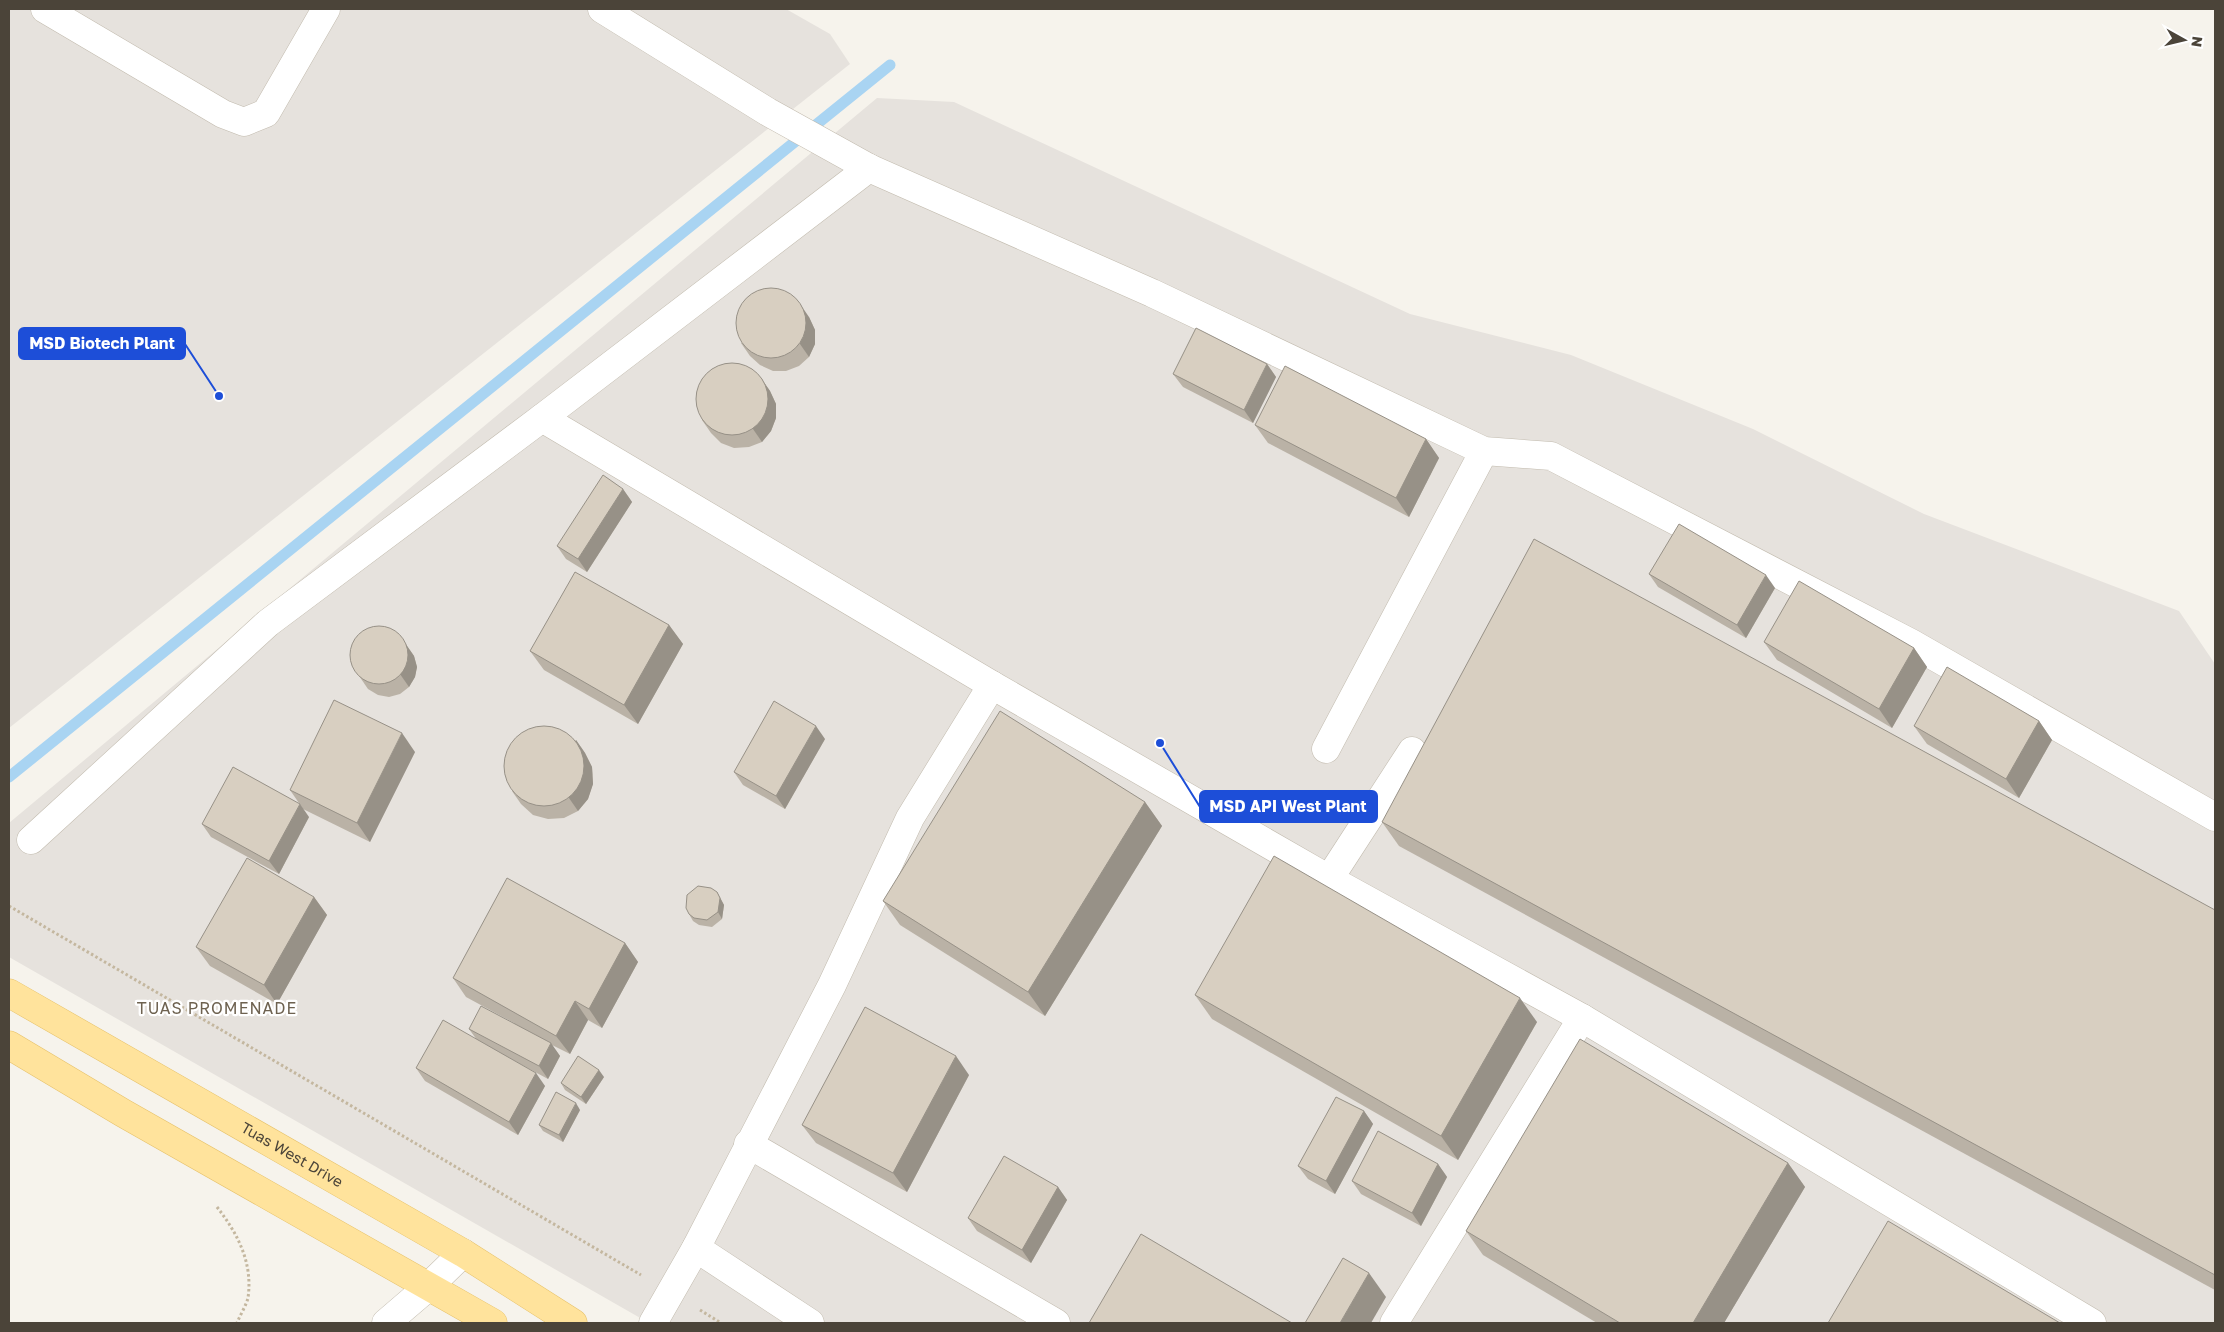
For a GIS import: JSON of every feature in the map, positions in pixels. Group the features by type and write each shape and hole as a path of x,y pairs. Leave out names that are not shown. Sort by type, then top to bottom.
{"main road":[{"name":"Tuas West Drive","path":"9,993 463,1253 574,1323"},
{"path":"9,1045 131,1118 493,1323"}],"street":[{"path":"45,9 222,114 244,122 266,113 326,9"},
{"path":"602,9 768,112 870,168 1152,294 1484,451 1550,456 1911,643 2215,817"},
{"path":"31,840 268,623 542,418 870,168"},
{"path":"542,418 992,685 1330,879 1582,1018 2092,1323"},
{"path":"1326,748 1484,451"},
{"path":"653,1323 696,1248 748,1144 832,985 910,818 992,685"},
{"path":"1330,879 1412,751"},
{"path":"1394,1323 1582,1018"},
{"path":"748,1144 1056,1323"},
{"path":"696,1248 810,1323"},
{"path":"386,1323 428,1287 463,1253"}],"path":[{"path":"9,906 721,1323"},
{"path":"215,1204 233,1227 248,1262 248,1299 237,1323"}],"shaded area":[{"path":"9,9 786,9 830,34 850,64 9,728"},
{"path":"877,98 954,102 1410,314 1571,355 1753,429 1924,514 2179,611 2215,664 2215,1323 649,1323 9,957 9,823"}],"building":[{"path":"764,288 778,288 791,294 800,303 806,316 804,336 796,348 778,358 764,358 751,352 742,343 736,330 736,316 742,303 751,294"},
{"path":"1196,328 1267,364 1244,410 1173,374"},
{"path":"732,363 752,369 762,379 768,399 762,419 752,429 732,435 712,429 702,419 696,399 702,379 712,369"},
{"path":"1285,366 1426,439 1396,498 1255,425"},
{"path":"603,475 623,489 578,559 557,546"},
{"path":"1679,524 1766,575 1737,625 1649,574"},
{"path":"1534,539 2215,910 2215,1275 1382,822"},
{"path":"575,572 669,625 624,705 530,651"},
{"path":"1799,581 1914,648 1879,709 1764,642"},
{"path":"379,626 395,631 403,639 408,655 403,671 395,679 379,684 363,679 355,671 350,655 355,639 363,631"},
{"path":"1947,667 2039,721 2006,779 1914,726"},
{"path":"334,700 402,733 357,823 290,790"},
{"path":"774,701 816,726 776,796 734,772"},
{"path":"1000,711 1145,802 1028,992 883,901"},
{"path":"536,726 552,726 573,737 584,758 584,774 573,795 552,806 536,806 522,800 510,788 504,774 504,758 510,744 522,732"},
{"path":"233,767 300,804 269,861 202,824"},
{"path":"1274,856 1520,998 1441,1136 1195,995"},
{"path":"247,858 314,897 264,985 196,947"},
{"path":"507,878 625,943 589,1009 575,1001 556,1036 453,978"},
{"path":"698,886 711,888 717,892 720,898 718,912 707,920 694,918 686,908 687,895"},
{"path":"481,1006 551,1043 539,1066 469,1029"},
{"path":"865,1007 956,1056 893,1173 802,1125"},
{"path":"443,1020 536,1073 509,1122 416,1068"},
{"path":"1580,1039 1788,1163 1693,1323 1620,1323 1466,1231"},
{"path":"578,1056 599,1070 581,1097 561,1083"},
{"path":"556,1092 576,1103 559,1135 539,1125"},
{"path":"1336,1097 1364,1111 1326,1181 1298,1166"},
{"path":"1378,1131 1438,1164 1412,1213 1352,1181"},
{"path":"1004,1156 1058,1187 1022,1250 968,1218"},
{"path":"1888,1221 2060,1323 1828,1323"},
{"path":"1141,1234 1292,1323 1089,1323"},
{"path":"1343,1258 1369,1273 1340,1323 1305,1323"}],"waterway":[{"path":"9,777 890,65"}],"place":[{"name":"MSD Biotech Plant","path":"219,396"},
{"name":"MSD API West Plant","path":"1160,743"}],"district":[{"name":"TUAS PROMENADE","path":"217,1008"}]}
